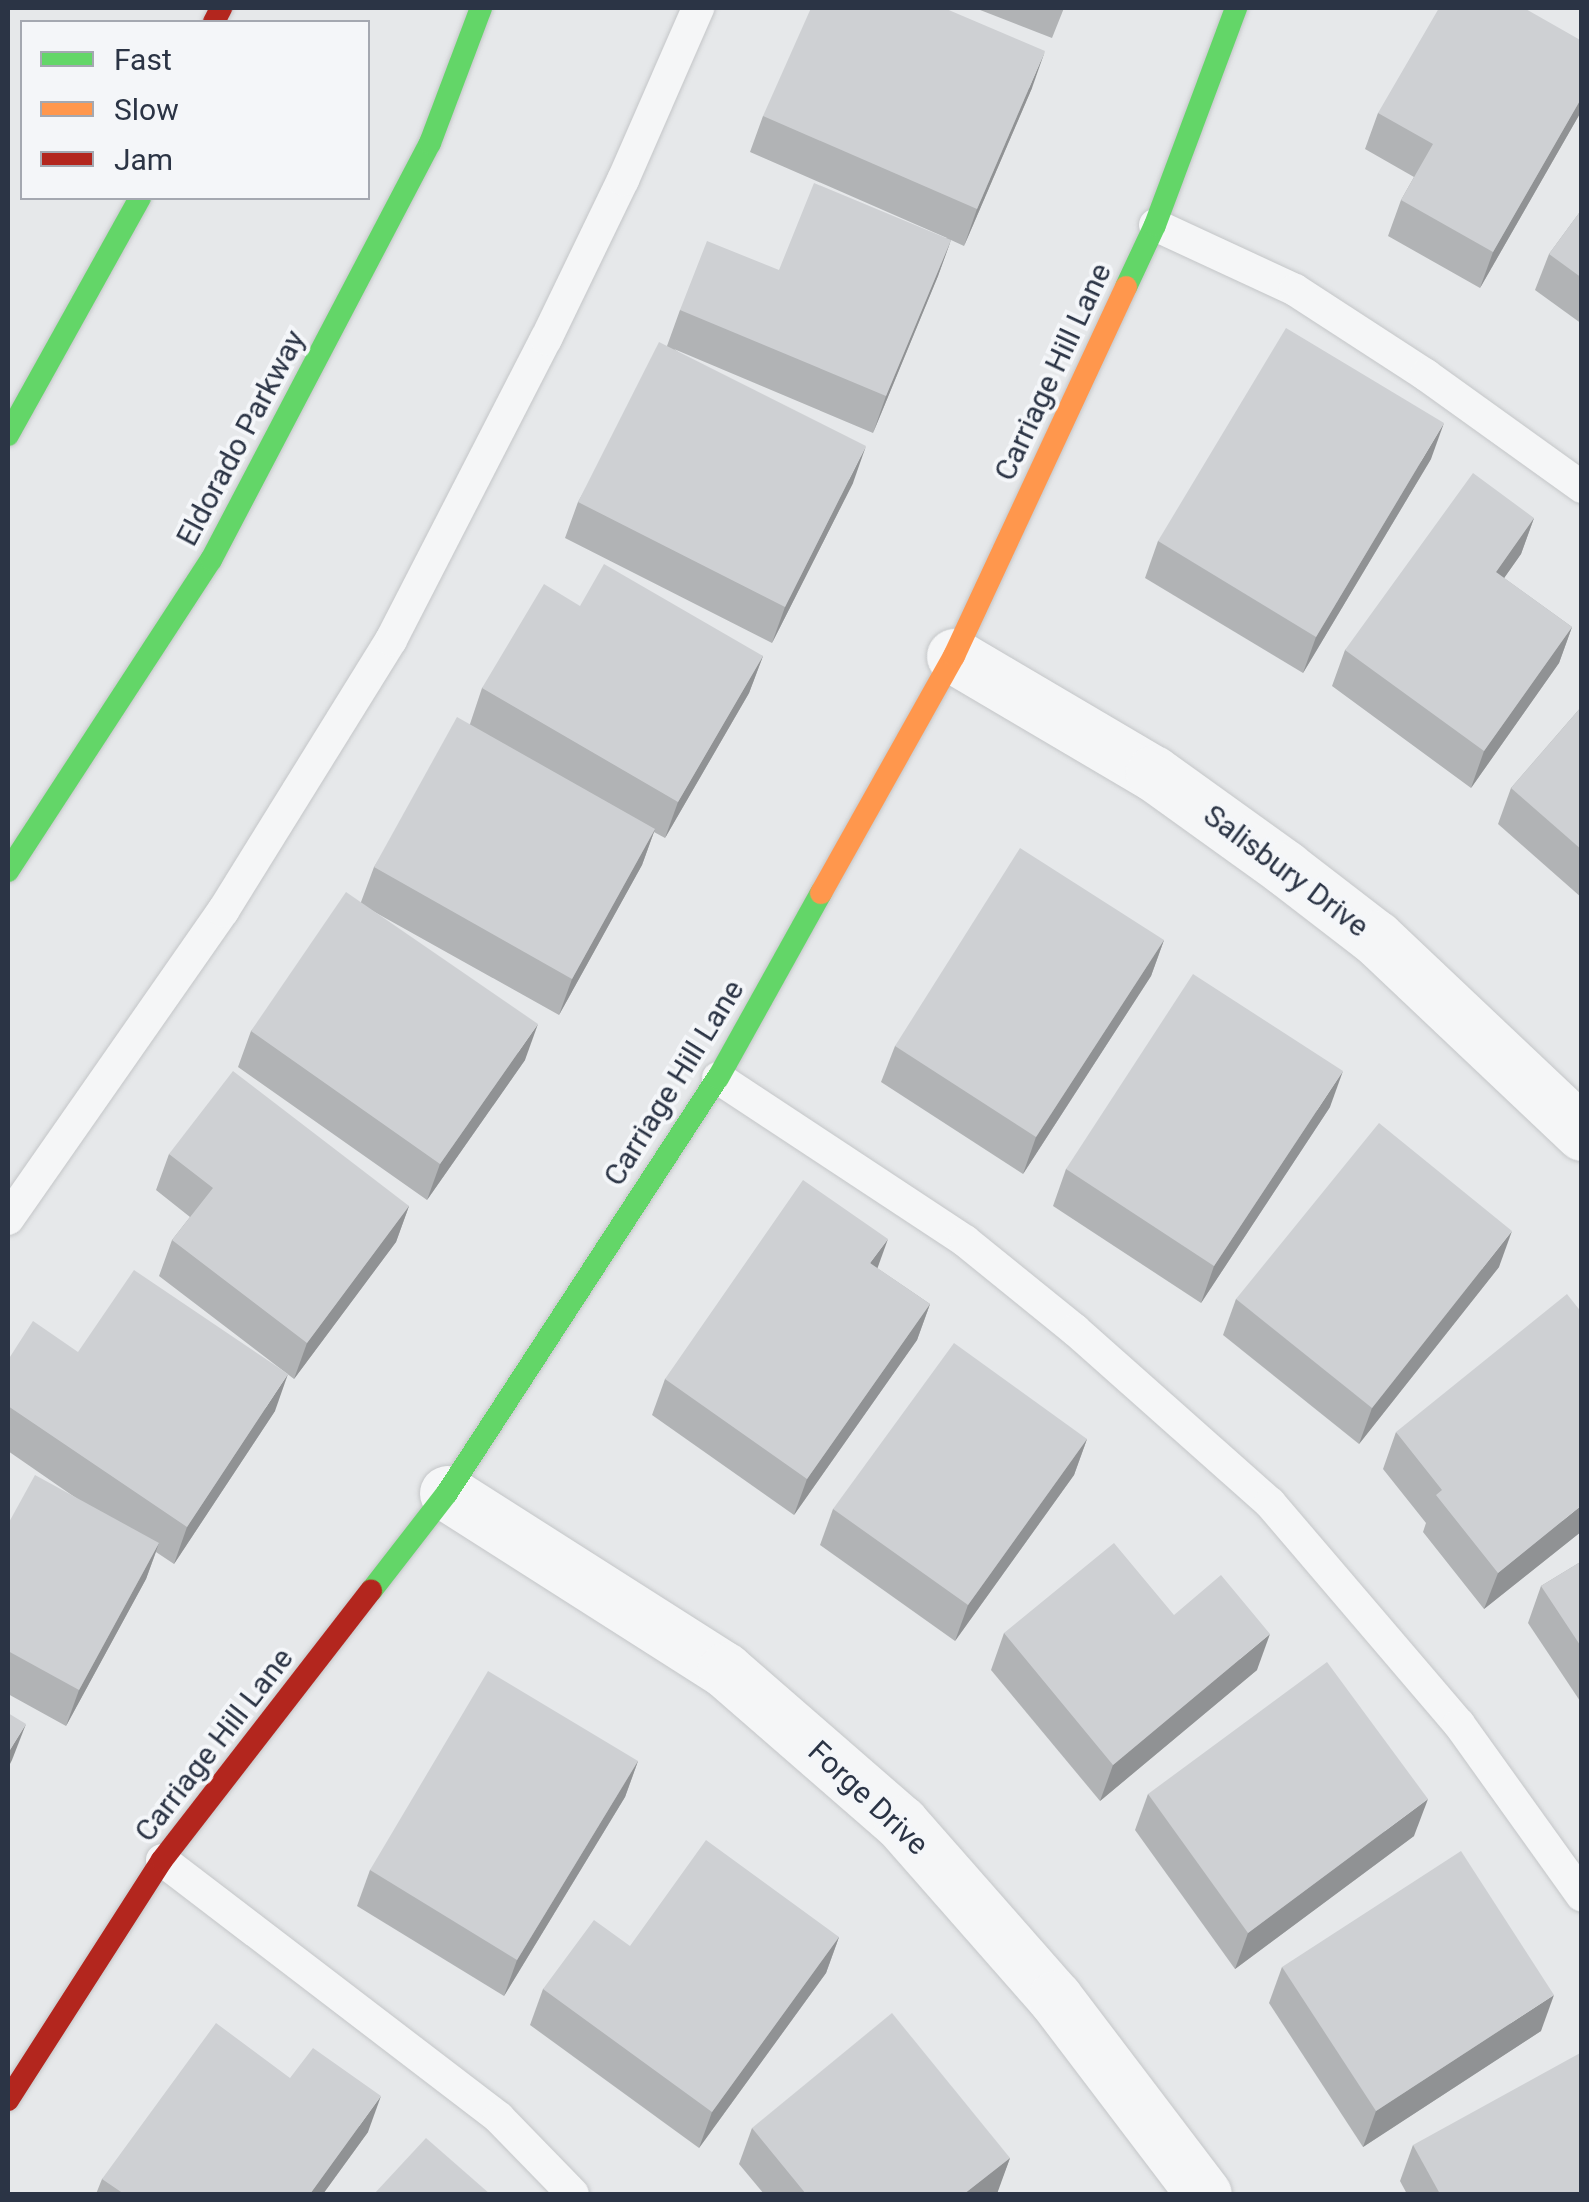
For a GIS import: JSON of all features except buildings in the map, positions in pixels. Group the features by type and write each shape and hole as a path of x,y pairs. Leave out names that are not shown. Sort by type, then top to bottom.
{"street":[{"name":"Eldorado Parkway","path":"8,871 212,560 430,144 481,8"},
{"name":"Carriage Hill Lane","path":"8,2100 162,1860 448,1494 718,1078 954,656 1155,225 1236,8"},
{"path":"8,435 139,200"},
{"name":"Salisbury Drive","path":"954,656 1153,773 1284,868 1376,938 1582,1132"},
{"name":"Forge Drive","path":"448,1494 725,1670 901,1823 1055,1998 1199,2192"}],"lane":[{"path":"8,1218 224,911 391,640 546,340 698,8"},
{"path":"1155,225 1295,290 1426,374 1582,487"},
{"path":"718,1078 965,1241 1075,1330 1270,1503 1459,1724 1582,1896"},
{"path":"162,1860 499,2118 572,2194"}],"traffic: fast":[{"path":"8,871 211,560 430,143 481,8"},
{"path":"1126,287 1155,225 1236,8"},
{"path":"8,435 139,200"},
{"path":"371,1591 447,1493 718,1078 821,893"}],"traffic: slow":[{"path":"821,893 954,656 1126,287"}],"traffic: jam":[{"path":"215,20 221,8"},
{"path":"8,2100 162,1860 371,1591"}]}
